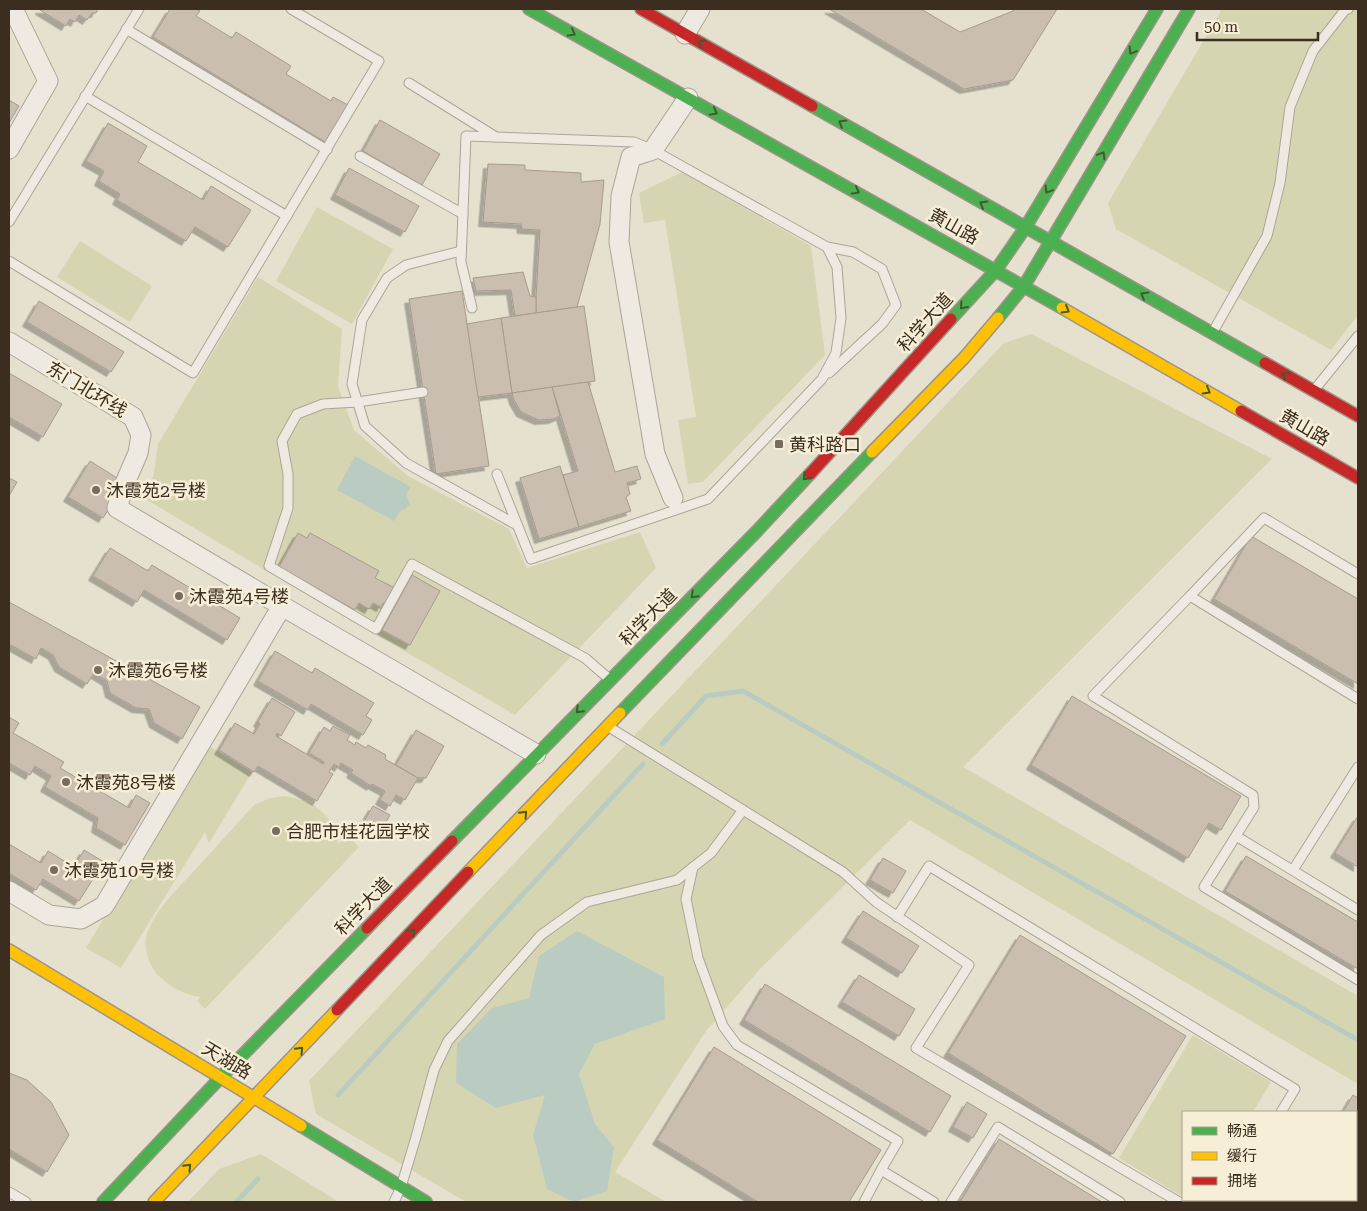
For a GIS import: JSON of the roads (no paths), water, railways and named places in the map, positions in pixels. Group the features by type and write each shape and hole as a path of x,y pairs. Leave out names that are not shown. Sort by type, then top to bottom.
{"main road":[{"name":"黄山路","path":"530,9 996,270 1358,478"},
{"name":"黄山路","path":"641,9 1358,416"},
{"name":"科学大道","path":"104,1202 221,1077 757,531 996,270 1025,228 1157,9"},
{"path":"154,1202 607,726 964,358 1024,286 1189,9"},
{"name":"天湖路","path":"9,950 426,1202"}],"street":[{"path":"9,149 48,81 12,9"},
{"path":"685,34 700,9"},
{"path":"674,498 656,454 619,242 621,196 631,156 654,150 688,98"},
{"name":"东门北环线","path":"9,342 133,417 141,435 138,453 117,508 282,606"},
{"path":"9,890 49,914 81,919 104,906 282,606 536,754"}],"lane":[{"path":"9,222 139,9"},
{"path":"9,260 194,373 380,61 291,9"},
{"path":"1212,334 1267,236 1280,183 1290,107 1313,52 1345,10 1348,9"},
{"path":"126,29 327,150"},
{"path":"409,83 496,137"},
{"path":"85,96 287,216"},
{"path":"472,308 461,262 466,136 634,142 654,150 827,247 853,252 882,269 896,305 882,324 822,379 708,500 531,559 497,474"},
{"path":"360,156 463,214"},
{"path":"822,379 836,353 841,318 837,267 827,247"},
{"path":"461,251 406,265 387,278 362,320 352,384 364,426 406,463 517,525"},
{"path":"1313,391 1358,336"},
{"path":"423,392 358,402 323,404 297,414 282,441 288,474 288,508 268,566 376,629 412,564 585,658 610,680"},
{"path":"1358,574 1264,518 1093,696 1253,795 1254,807 1204,887 1358,980"},
{"path":"1190,596 1358,698"},
{"path":"607,726 843,872 876,902 969,965 916,1048 1179,1202"},
{"path":"1293,870 1358,767"},
{"path":"394,1202 401,1187 434,1070 448,1042 541,935 587,902 677,880 711,853 743,810"},
{"path":"1236,836 1358,910"},
{"path":"897,917 929,866 1295,1089 1282,1111"},
{"path":"693,867 686,900 698,958 723,1026 737,1045 898,1141 864,1202"},
{"path":"951,1202 998,1127 1120,1202"},
{"path":"881,1170 934,1202"},
{"path":"9,1192 26,1202"}],"waterway":[{"path":"662,744 706,696 743,691 1358,1040"},
{"path":"338,1095 643,764"},
{"path":"236,1202 258,1179"}],"place":[{"name":"黄科路口","path":"779,444"},
{"name":"沐霞苑2号楼","path":"96,490"},
{"name":"沐霞苑4号楼","path":"179,596"},
{"name":"沐霞苑6号楼","path":"98,670"},
{"name":"沐霞苑8号楼","path":"66,782"},
{"name":"合肥市桂花园学校","path":"276,831"},
{"name":"沐霞苑10号楼","path":"54,870"}]}
